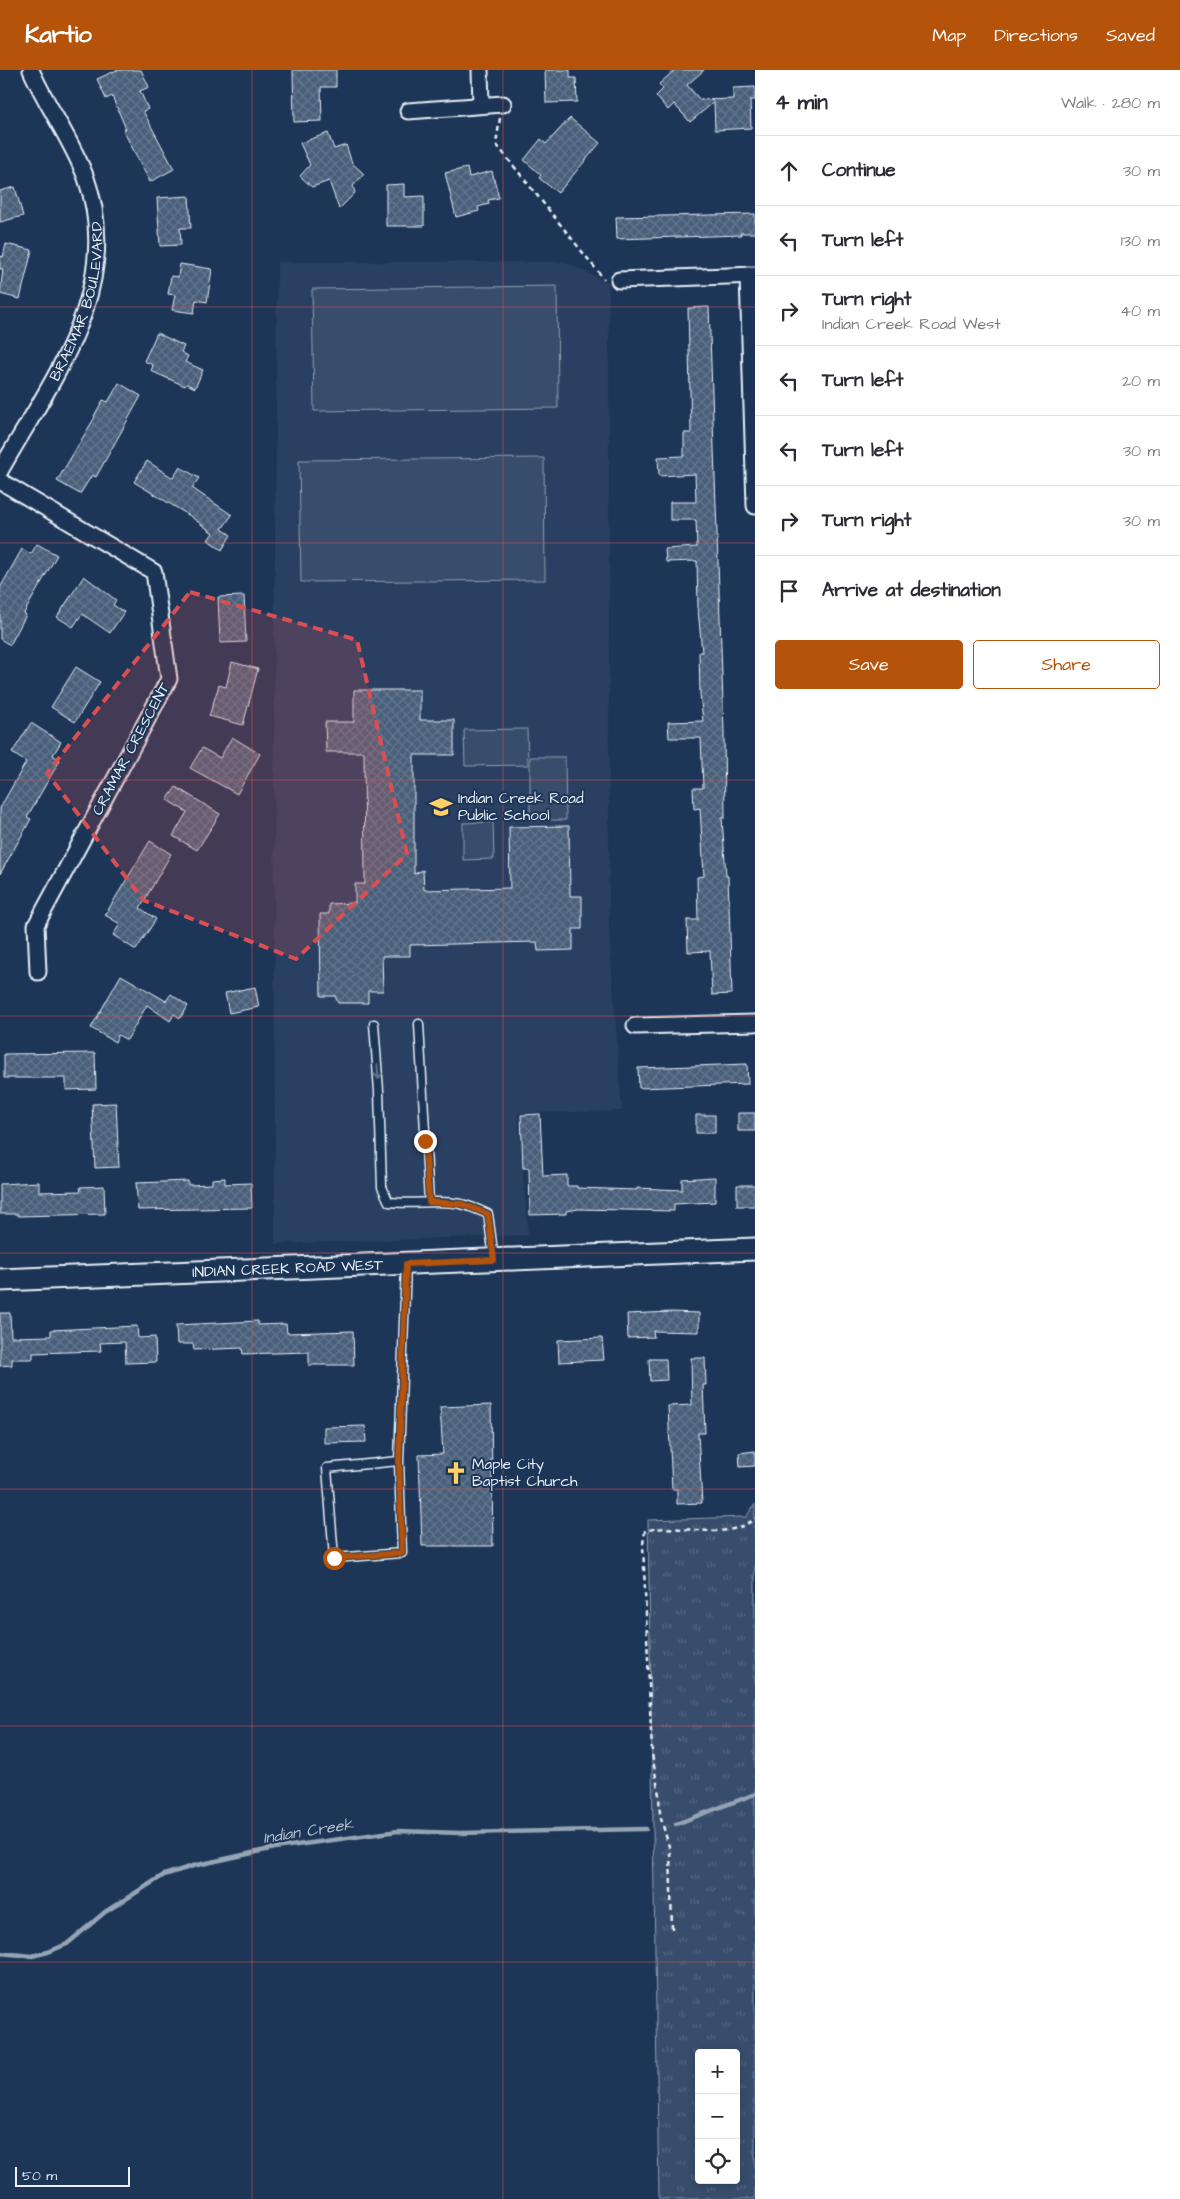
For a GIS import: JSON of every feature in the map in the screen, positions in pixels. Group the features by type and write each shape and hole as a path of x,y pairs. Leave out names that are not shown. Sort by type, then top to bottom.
{"street":[{"name":"BRAEMAR BOULEVARD","path":"0,471 82,324 92,293 96,264 97,234 94,207 86,178 31,70"},
{"path":"480,70 481,105"},
{"path":"408,111 503,104"},
{"path":"619,280 751,275 755,506"},
{"name":"CRAMAR CRESCENT","path":"0,481 154,572 169,679 36,925 38,972"},
{"path":"635,1026 755,1023"},
{"name":"INDIAN CREEK ROAD WEST","path":"0,1280 755,1249"}],"lane":[{"path":"374,1024 379,1091 382,1188 389,1202 462,1204 488,1214 494,1260"},
{"path":"418,1024 429,1202"},
{"path":"399,1461 327,1468 334,1558 402,1553 399,1461 406,1264"}],"path":[{"path":"503,104 496,132 496,144 611,289 619,280"},
{"path":"672,1929 670,1850 660,1815 659,1795 652,1754 643,1544 646,1531 659,1527 717,1531 749,1524 755,1518"}],"highlighted area":[{"path":"190,592 357,640 407,854 296,959 143,900 47,773"}],"shaded area":[{"name":"Indian Creek Road Public School","path":"277,262 564,262 609,283 609,930 622,1111 518,1113 528,1235 275,1244 274,684"}],"green space":[{"path":"557,286 558,408 314,411 312,289"},
{"path":"544,458 545,580 301,582 299,460"},
{"path":"527,729 528,765 465,766 464,730"},
{"path":"530,757 565,757 566,820 530,820"},
{"path":"493,822 494,859 463,860 463,823"},
{"path":"755,1504 755,2199 659,2199 648,1520 746,1517"}],"building":[{"path":"117,70 141,70 149,87 140,91 148,109 143,111 174,169 150,182 123,130 126,129 112,96 106,99 97,79"},
{"path":"293,70 336,70 336,87 321,87 322,121 294,122"},
{"path":"545,70 570,70 570,78 576,78 577,102 546,103"},
{"path":"675,70 704,70 687,85 700,100 733,99 733,88 755,87 755,100 750,100 751,128 715,130 714,102 690,122 674,104 668,110 656,96 663,89 659,84"},
{"path":"570,118 600,143 558,193 539,178 541,175 524,160 541,139 546,144"},
{"path":"328,133 334,149 346,145 352,163 364,174 353,186 355,193 339,209 329,181 312,187 300,176 310,165 300,143"},
{"path":"467,168 469,177 492,171 499,198 488,200 489,204 478,207 479,211 456,217 445,173"},
{"path":"404,184 404,197 424,196 424,226 386,226 386,185"},
{"path":"15,187 23,216 0,222 0,191"},
{"path":"189,196 191,228 180,228 181,245 160,246 157,198"},
{"path":"755,214 755,233 617,239 616,217"},
{"path":"6,244 32,250 20,299 0,294 3,269 0,269 0,256 3,257"},
{"path":"180,264 212,269 207,302 196,300 194,313 172,310 175,295 168,294 171,276 178,277"},
{"path":"709,307 724,731 725,818 722,818 726,876 728,876 732,994 712,995 710,951 688,952 687,920 698,920 697,877 704,876 700,808 694,809 693,788 703,788 701,738 669,738 668,722 703,721 700,694 699,652 702,652 698,609 697,561 666,562 665,549 697,547 696,520 670,520 670,502 696,502 695,474 659,476 658,457 684,456 684,433 691,433 688,308"},
{"path":"157,333 184,346 181,352 188,356 185,362 203,370 195,388 187,384 185,386 151,371 153,365 144,361"},
{"path":"119,383 141,396 96,477 92,475 80,494 57,481 103,400 108,402"},
{"path":"147,461 173,478 180,467 199,478 192,488 232,515 222,529 231,535 222,550 208,540 213,533 190,516 134,482"},
{"path":"37,544 57,555 24,613 26,615 10,645 0,639 0,588 22,549 31,554"},
{"path":"84,576 116,600 113,605 124,612 110,633 82,614 73,627 57,617"},
{"path":"244,596 246,642 220,643 218,597"},
{"path":"232,662 258,669 243,725 209,716 219,685 226,687"},
{"path":"76,667 100,682 75,722 51,707"},
{"path":"354,690 420,690 420,720 454,720 454,755 414,755 414,874 423,870 424,890 510,888 509,827 569,826 570,896 582,896 582,929 573,929 573,950 538,951 537,942 410,945 410,956 382,956 383,991 368,991 368,1003 338,1003 335,996 321,996 320,914 329,914 329,904 355,903 355,884 365,884 364,752 326,752 325,722 354,722"},
{"path":"31,723 61,742 53,755 60,760 27,817 31,819 0,874 0,808 26,762 12,753"},
{"path":"232,737 260,754 237,794 190,768 202,748 220,758"},
{"path":"176,787 220,814 197,850 173,836 187,812 167,800"},
{"path":"150,841 171,854 140,908 156,919 136,950 113,935 120,924 105,915"},
{"path":"121,975 166,1001 171,994 188,1006 180,1018 174,1014 170,1021 147,1005 127,1040 118,1035 115,1042 91,1028"},
{"path":"255,987 259,1007 229,1013 225,993"},
{"path":"95,1053 96,1089 66,1090 66,1078 4,1078 4,1054"},
{"path":"747,1064 748,1084 639,1088 638,1068"},
{"path":"116,1103 119,1167 95,1168 92,1104"},
{"path":"738,1113 755,1113 755,1131 738,1131"},
{"path":"540,1114 543,1176 567,1175 567,1186 577,1186 577,1188 637,1190 637,1188 682,1190 682,1179 715,1177 715,1202 674,1204 674,1211 578,1209 566,1211 566,1214 530,1215 529,1168 523,1168 521,1115"},
{"path":"696,1115 715,1115 715,1133 696,1133"},
{"path":"225,1178 225,1184 251,1183 252,1208 138,1210 136,1183 188,1181 188,1185 212,1184 212,1179"},
{"path":"39,1182 39,1192 81,1191 80,1187 104,1186 105,1214 18,1216 18,1214 0,1214 0,1184"},
{"path":"737,1185 755,1185 755,1206 737,1206"},
{"path":"0,1313 10,1313 11,1337 51,1336 51,1330 137,1326 138,1338 155,1337 156,1362 126,1363 125,1342 100,1343 101,1351 33,1353 33,1359 12,1359 12,1365 0,1366"},
{"path":"699,1313 699,1332 653,1331 654,1337 628,1338 627,1314"},
{"path":"258,1321 258,1325 286,1324 287,1333 353,1331 354,1365 309,1365 309,1352 243,1354 242,1348 194,1350 193,1344 177,1344 176,1325"},
{"path":"602,1338 604,1360 559,1362 558,1340"},
{"path":"691,1358 705,1358 706,1385 703,1385 705,1433 698,1433 702,1503 677,1504 677,1489 672,1489 668,1406 692,1405"},
{"path":"649,1359 666,1359 667,1380 650,1381"},
{"name":"Maple City Baptist Church","path":"491,1405 493,1546 422,1546 419,1455 443,1454 440,1407"},
{"path":"365,1426 366,1442 324,1443 324,1427"},
{"path":"755,1451 755,1466 740,1467 739,1453"}],"waterway":[{"name":"Indian Creek","path":"676,1824 755,1794"},
{"name":"Indian Creek","path":"0,1953 32,1956 48,1952 67,1944 105,1912 164,1875 193,1866 275,1848 398,1831 460,1833 646,1829"}],"place":[{"name":"Indian Creek Road Public School","path":"441,807"},
{"name":"Maple City Baptist Church","path":"456,1473"}],"route":[{"path":"334,1558 402,1553 399,1461 406,1264 494,1260 488,1214 462,1204 429,1202 425,1141"}]}
